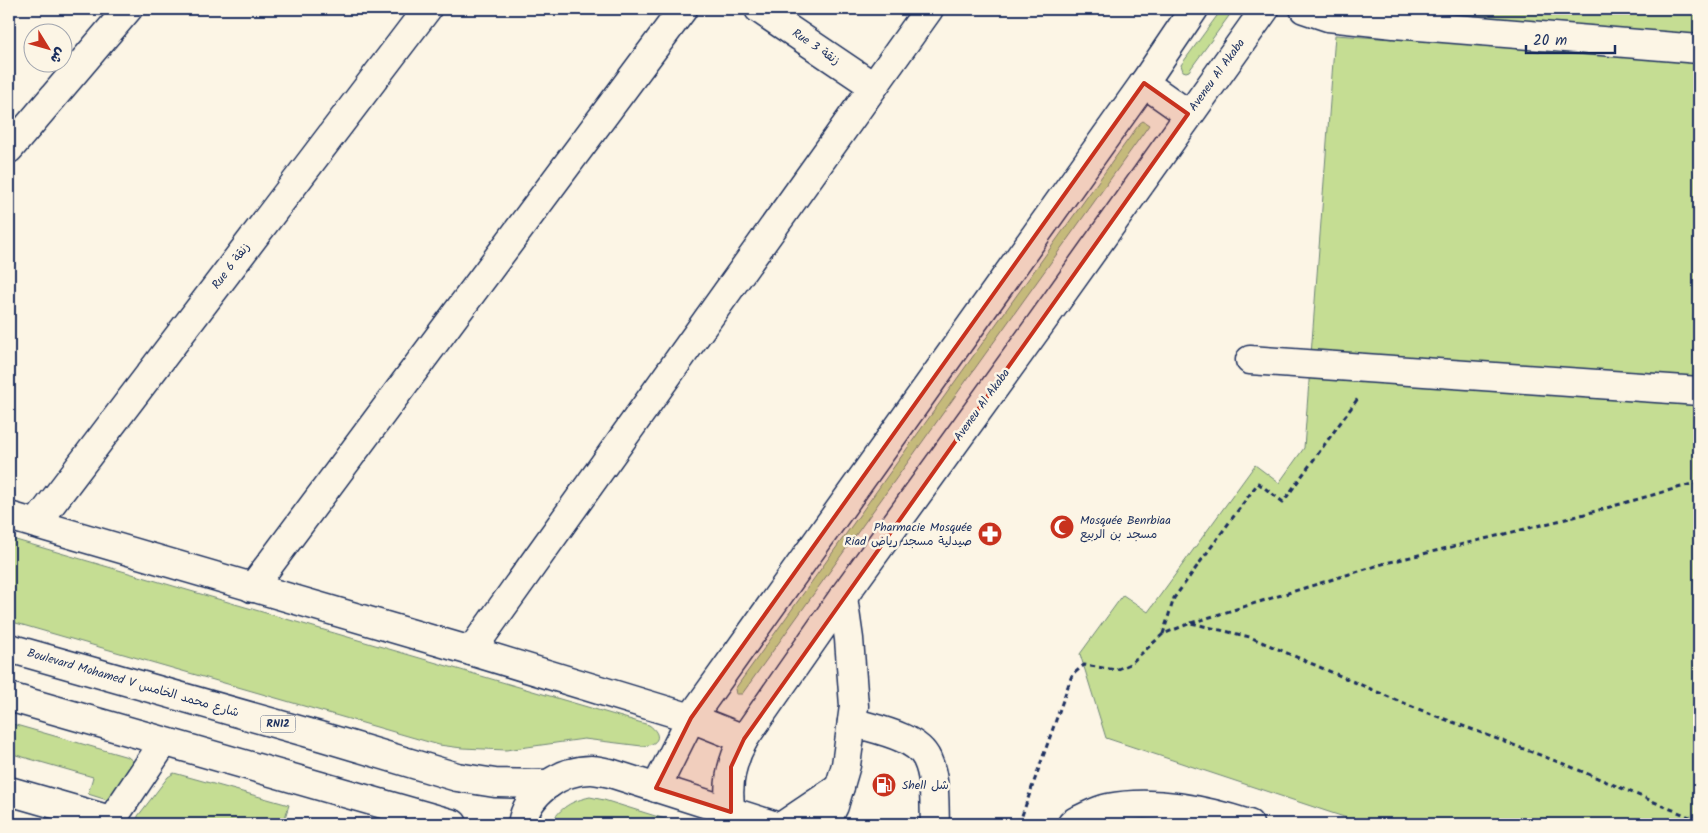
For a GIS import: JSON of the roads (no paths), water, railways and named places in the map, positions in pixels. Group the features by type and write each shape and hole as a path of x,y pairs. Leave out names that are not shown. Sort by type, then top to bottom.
{"street":[{"path":"9,149 128,9"},
{"name":"Rue 6 زنقة","path":"36,524 427,9"},
{"path":"252,588 683,9"},
{"name":"Rue 3 زنقة","path":"759,9 873,86"},
{"path":"471,651 928,9"},
{"path":"656,788 691,718 1144,83 1194,9"},
{"name":"Aveneu Al Akaba","path":"731,812 728,790 731,767 736,752 744,738 843,597 1039,326 1188,114 1265,9"},
{"path":"1304,9 1328,17 1385,23 1699,49"},
{"path":"1144,83 1188,114"},
{"path":"1250,360 1699,391"},
{"path":"9,516 471,651 691,718 744,738"},
{"path":"825,824 834,806 846,765 854,706 850,639 843,597"},
{"name":"Boulevard Mohamed V شارع محمد الخامس","path":"9,648 323,736 457,777 495,783 549,784"},
{"path":"9,698 453,824"},
{"path":"852,722 900,737 918,748 927,758 932,779 935,824"},
{"path":"9,791 109,822 164,742"},
{"name":"RN12","path":"522,824 533,800 549,784 568,774 590,770 610,773 770,824"},
{"path":"785,824 840,787"},
{"path":"1072,824 1106,808 1148,804 1186,808 1248,824"}],"place":[{"name":"Mosquée Benrbiaa مسجد بن الربيع","path":"1062,527"},
{"name":"Pharmacie Mosquée Riad صيدلية مسجد رياض","path":"990,534"},
{"name":"Shell شل","path":"884,785"}]}
